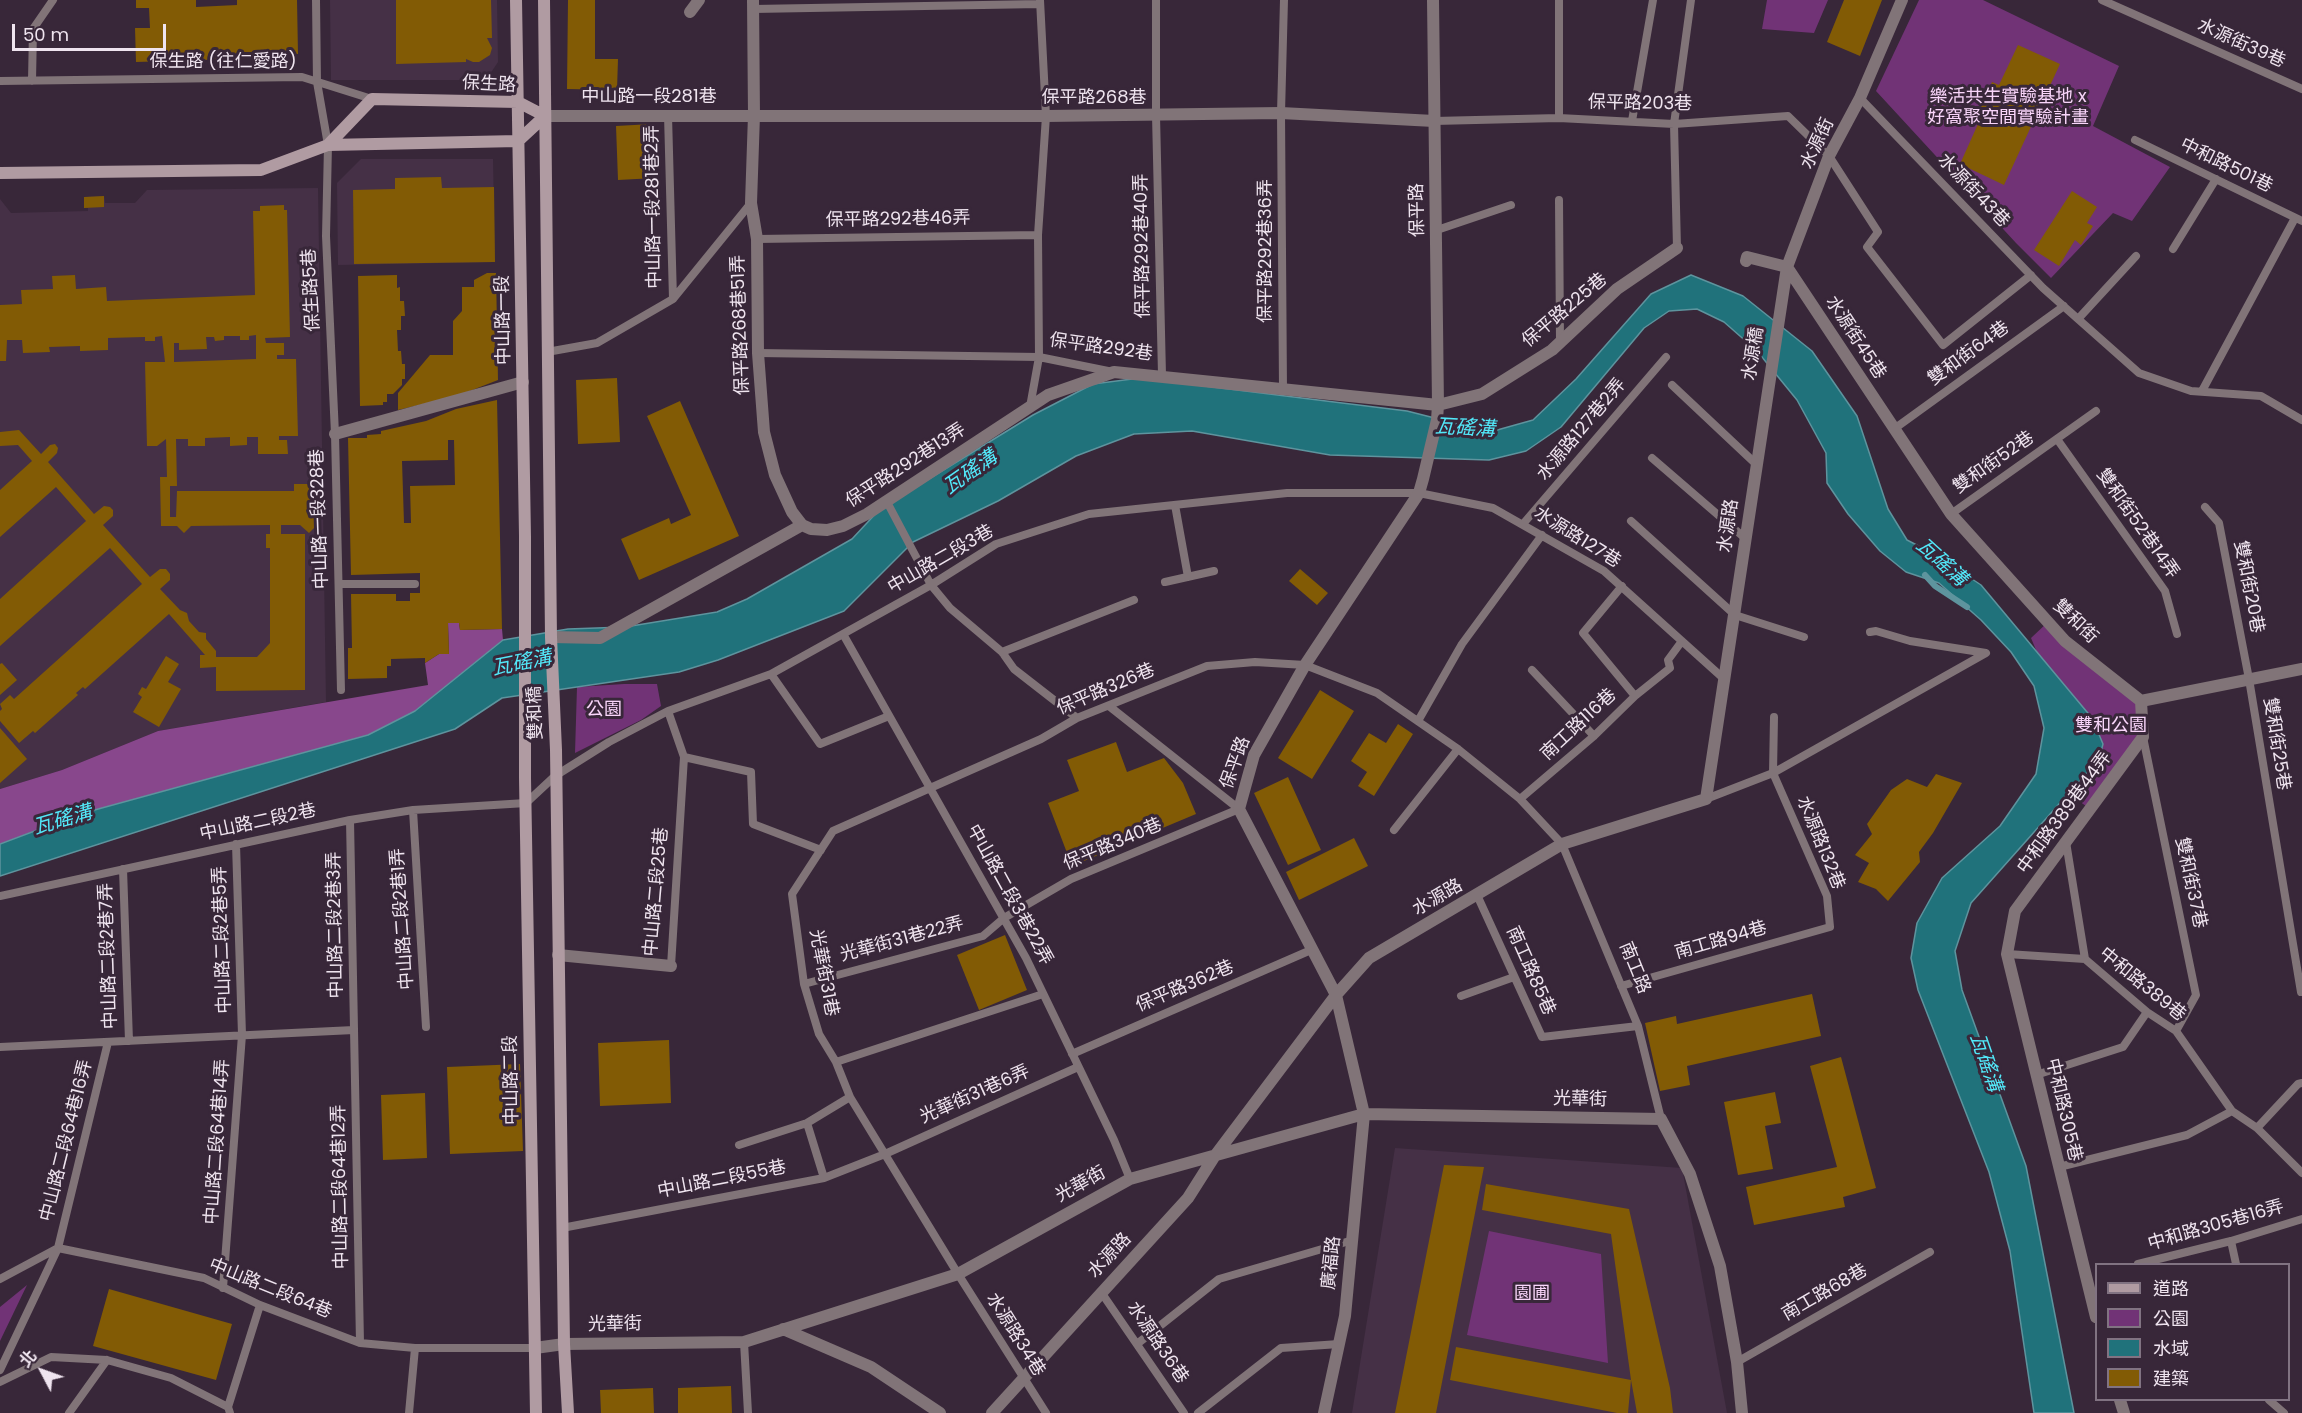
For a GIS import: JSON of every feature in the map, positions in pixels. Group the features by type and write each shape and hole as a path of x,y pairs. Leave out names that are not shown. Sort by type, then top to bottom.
{"street":[{"name":"中山路一段","path":"516,0 525,536 524,640"},
{"path":"544,0 551,637 600,638 802,525"},
{"path":"690,12 699,0"},
{"name":"保平路","path":"1364,1114 1336,995 1239,809 1254,755 1305,665 1419,493 1423,479 1437,420 1438,405 1433,0"},
{"name":"水源街","path":"1780,307 1787,267 1829,156 1860,98 1902,0"},
{"name":"保平路268巷51弄","path":"753,5 754,115 751,203 757,239 758,353 764,432 775,475 792,512 802,525"},
{"name":"保生路","path":"372,99 518,102 545,116"},
{"path":"328,145 372,99"},
{"name":"保平路268巷","path":"754,115 1046,116 1281,113 1434,121"},
{"name":"中山路一段281巷","path":"545,116 754,115"},
{"path":"0,173 261,170 328,145 518,141 545,116"},
{"name":"保平路225巷","path":"1438,405 1482,394 1552,350 1617,289 1677,248"},
{"path":"1746,261 1747,258 1787,267"},
{"name":"水源街45巷","path":"1787,267 1894,429"},
{"name":"水源橋","path":"1764,406 1780,307"},
{"name":"保平路292巷","path":"1114,372 1162,375 1438,405"},
{"name":"保平路292巷13弄","path":"802,525 811,529 827,530 860,518 1048,395 1114,372"},
{"name":"中山路一段328巷","path":"335,434 523,382"},
{"name":"水源路","path":"992,1413 1188,1198 1214,1157 1336,995 1370,958 1562,844 1706,798 1722,678 1735,615 1764,406"},
{"name":"雙和街","path":"1894,429 1951,514 2065,641 2141,701"},
{"name":"雙和橋","path":"551,637 555,776"},
{"name":"雙和橋","path":"524,640 526,746"},
{"path":"2143,737 2141,701 2302,669"},
{"name":"中和路389巷44弄","path":"2015,911 2143,737"},
{"name":"中山路二段","path":"526,746 536,1413"},
{"path":"555,776 564,1344 568,1413"},
{"name":"中和路305巷","path":"2015,911 2007,954 2058,1167 2091,1277 2095,1304"},
{"name":"中山路二段25巷","path":"558,955 671,966"},
{"name":"光華街","path":"535,1348 564,1344 744,1342 957,1274 1130,1179 1364,1114 1660,1119"},
{"name":"廣福路","path":"1324,1413 1345,1316 1364,1114"},
{"name":"南工路","path":"1660,1119 1690,1174 1720,1266 1737,1362 1742,1413"},
{"path":"783,1329 871,1367 940,1413"}],"lane":[{"path":"32,81 33,28 53,0"},
{"name":"保生路5巷","path":"316,0 317,82 328,145 326,236 335,434"},
{"name":"保平路292巷40弄","path":"1156,0 1156,115 1162,375"},
{"name":"保平路292巷36弄","path":"1283,389 1281,113 1284,0"},
{"path":"1558,0 1559,118"},
{"path":"1632,122 1653,0"},
{"path":"1677,248 1674,124 1691,0"},
{"name":"水源街39巷","path":"2102,0 2302,89"},
{"path":"753,5 1040,2 1046,116 1038,235 1039,357 1030,406"},
{"name":"保生路 (往仁愛路)","path":"0,81 302,77 372,99"},
{"name":"水源街43巷","path":"1860,98 2031,275 2139,373 2191,391 2261,396 2302,420"},
{"name":"中山路一段281巷2弄","path":"668,115 673,299"},
{"name":"保平路203巷","path":"1434,121 1559,118 1674,124 1788,116 1829,156 1878,232 1868,247 1943,345 2031,275"},
{"name":"中和路501巷","path":"2135,140 2298,220"},
{"path":"2173,249 2216,179"},
{"path":"1559,200 1560,342"},
{"path":"547,351 597,343 673,299 751,203"},
{"path":"1437,230 1510,205"},
{"path":"2202,392 2298,220"},
{"name":"保平路292巷46弄","path":"757,239 1038,235"},
{"path":"2078,319 2136,256"},
{"name":"雙和街64巷","path":"1894,429 2064,306"},
{"name":"保平路292巷","path":"758,353 1039,357 1114,372"},
{"name":"水源路127巷2弄","path":"1523,524 1666,357"},
{"path":"1672,385 1756,464"},
{"name":"雙和街52巷","path":"1951,514 2096,411"},
{"name":"中山路一段328巷","path":"335,434 341,690"},
{"name":"雙和街52巷14弄","path":"2056,440 2165,591 2177,634"},
{"path":"1652,458 1746,539"},
{"name":"中山路二段3巷","path":"526,803 555,776 609,742 668,711 771,674 931,585 996,544 1089,514 1287,493 1419,493"},
{"name":"水源路127巷","path":"1419,493 1493,507 1604,571 1722,678"},
{"path":"887,501 931,585 950,608 1002,652 1014,669 1077,718"},
{"path":"1175,505 1188,577"},
{"name":"雙和街20巷","path":"2205,507 2219,523 2249,679"},
{"path":"1631,521 1735,615 1804,637"},
{"path":"1418,721 1462,644 1542,535"},
{"path":"1165,582 1214,572"},
{"path":"340,584 415,584"},
{"name":"南工路116巷","path":"1520,799 1594,736 1635,696 1583,633 1622,586"},
{"path":"1002,652 1134,600"},
{"path":"1706,798 1773,773 1986,653 1910,641 1876,631 1870,632"},
{"name":"中山路二段3巷22弄","path":"843,634 1004,918 1072,1054 1130,1179"},
{"path":"1635,696 1670,668 1668,660 1682,641"},
{"name":"保平路326巷","path":"931,788 1041,739 1077,718 1207,666 1255,662 1305,665"},
{"name":"南工路","path":"1305,665 1377,693 1458,748 1520,799 1562,844 1638,1026 1660,1119"},
{"path":"1532,670 1594,736"},
{"path":"771,674 820,744 889,716"},
{"name":"雙和街25巷","path":"2249,679 2301,992"},
{"path":"1109,705 1239,809"},
{"name":"中山路二段25巷","path":"668,711 684,757 671,966"},
{"path":"1773,773 1774,717"},
{"name":"雙和街37巷","path":"2143,737 2196,995 2175,1031"},
{"path":"1394,830 1458,748"},
{"path":"684,757 751,772 753,824 821,850"},
{"name":"水源路132巷","path":"1773,773 1827,896 1830,927"},
{"name":"光華街31巷","path":"931,788 833,831 792,894 804,984 819,1034 836,1062 850,1097 957,1274"},
{"name":"中山路二段2巷","path":"0,896 350,820 413,810 526,803"},
{"name":"保平路340巷","path":"1004,918 1071,879 1239,809"},
{"name":"中山路二段2巷1弄","path":"413,810 426,1027"},
{"name":"中山路二段2巷3弄","path":"350,820 354,1030"},
{"path":"2066,842 2085,959"},
{"name":"中山路二段2巷5弄","path":"236,844 243,1035"},
{"name":"中山路二段2巷7弄","path":"123,869 129,1041"},
{"name":"南工路85巷","path":"1478,895 1542,1037 1638,1026"},
{"name":"光華街31巷22弄","path":"804,984 982,936 1004,918"},
{"name":"南工路94巷","path":"1621,986 1830,927"},
{"name":"保平路362巷","path":"1072,1054 1311,950"},
{"name":"中和路389巷","path":"2007,954 2085,959 2147,1012 2175,1031 2232,1111 2257,1128 2302,1173"},
{"path":"1461,996 1514,977"},
{"path":"836,1062 1043,994"},
{"path":"2036,1075 2123,1047 2147,1012"},
{"path":"0,1047 354,1030"},
{"name":"中山路二段64巷12弄","path":"354,1030 360,1343"},
{"name":"中山路二段64巷14弄","path":"223,1288 243,1035"},
{"name":"中山路二段64巷16弄","path":"0,1370 58,1248 108,1042"},
{"name":"光華街31巷6弄","path":"885,1154 1078,1067"},
{"path":"2257,1128 2298,1084 2302,1083"},
{"path":"739,1145 807,1123 850,1097"},
{"path":"2058,1167 2187,1135 2232,1111"},
{"path":"807,1123 824,1178"},
{"name":"中山路二段55巷","path":"562,1228 824,1178 885,1154"},
{"name":"中和路305巷16弄","path":"2142,1263 2231,1241 2302,1219"},
{"path":"1137,1344 1219,1279 1353,1240"},
{"path":"2231,1241 2236,1263"},
{"path":"0,1279 58,1248"},
{"name":"中山路二段64巷","path":"58,1248 204,1278 260,1305 360,1343 415,1348 535,1348"},
{"name":"南工路68巷","path":"1737,1362 1930,1252"},
{"name":"水源路34巷","path":"957,1274 1046,1413"},
{"name":"水源路36巷","path":"1101,1292 1184,1413"},
{"path":"0,1382 51,1357 107,1360 171,1378 229,1410 260,1305"},
{"path":"744,1342 748,1413"},
{"path":"1198,1413 1281,1348 1339,1344"},
{"path":"409,1413 415,1348"},
{"path":"69,1413 107,1360"},
{"path":"2270,1401 2284,1413"}],"shaded area":[{"path":"330,0 497,0 498,62 490,74 478,80 331,80"},
{"path":"361,159 493,159 495,262 338,265 337,183"},
{"path":"318,188 326,702 158,731 62,770 0,789 0,199 11,213 88,211 88,208 84,208 84,197 104,196 105,203 135,203 147,190"},
{"path":"448,623 459,623 460,630 502,629 503,640 415,711 368,735 80,814 0,844 0,789 62,770 158,731 428,685 425,663 439,654 449,654"},
{"path":"1395,1148 1682,1168 1727,1413 1352,1413"}],"green space":[{"path":"1767,0 1828,0 1814,33 1762,29"},
{"name":"樂活共生實驗基地 x 好窩聚空間實驗計畫","path":"1919,0 1983,0 2119,66 2093,126 2170,167 2132,221 2113,213 2051,278 1876,91"},
{"name":"雙和公園","path":"2048,622 2144,703 2143,737 2090,809 2061,788 2039,657 2031,638"},
{"name":"公園","path":"657,684 661,706 641,720 575,753 577,687"},
{"name":"園圃","path":"1489,1231 1601,1254 1608,1363 1467,1335"},
{"path":"27,1285 0,1341 0,1307"}],"water":[{"path":"1691,275 1743,296 1812,351 1857,416 1888,509 1907,540 1936,555 1981,585 2092,718 2103,744 2099,759 1971,903 1955,951 1962,990 2026,1166 2074,1413 2034,1413 2010,1251 1989,1172 1918,990 1911,958 1917,923 1942,878 2000,826 2036,774 2044,728 2034,686 2011,652 1981,620 1939,583 1906,572 1880,551 1848,514 1827,483 1826,453 1797,400 1757,351 1724,322 1697,309 1669,311 1644,328 1561,427 1526,451 1489,460 1330,455 1192,431 1134,434 1076,456 998,501 913,542 844,611 718,660 679,672 502,698 455,729 0,876 0,844 80,814 368,735 415,711 503,640 568,629 625,627 717,612 747,599 852,539 880,509 1033,415 1093,384 1140,378 1407,411 1490,432 1533,420 1576,379 1651,294"}],"building":[{"path":"136,0 196,0 196,7 237,5 237,0 297,0 298,54 270,55 270,58 136,62 135,28 150,28 149,8 136,8"},
{"path":"396,0 491,0 492,38 487,38 492,48 490,55 479,62 466,59 466,62 396,64"},
{"path":"568,0 595,0 595,59 618,59 617,90 567,89"},
{"path":"1844,0 1882,0 1860,56 1827,42"},
{"path":"2018,45 2060,64 2004,185 1960,164 1978,124 1974,122 1992,82 1999,85"},
{"path":"652,124 655,178 618,180 616,126"},
{"path":"441,177 442,188 494,187 495,262 354,264 353,190 395,189 395,178"},
{"path":"2072,191 2097,207 2087,223 2093,226 2081,245 2075,240 2059,266 2034,250"},
{"path":"104,196 104,207 84,208 84,197"},
{"path":"284,205 284,210 287,210 290,337 265,338 266,343 284,343 284,355 277,355 277,359 296,359 298,436 279,436 279,440 287,440 288,454 258,454 258,437 247,437 247,445 230,446 230,437 205,438 205,446 188,446 188,439 176,439 177,486 170,486 170,517 176,517 177,491 294,491 294,484 317,484 317,525 309,533 300,525 281,525 281,534 305,534 305,690 216,691 216,667 200,668 200,655 205,655 169,614 85,689 83,687 76,693 78,695 35,733 33,731 19,743 0,721 2,709 0,704 10,695 14,699 142,584 110,548 0,646 0,599 86,521 56,487 0,537 0,490 32,461 18,445 0,446 0,432 19,430 41,454 50,445 55,444 58,448 57,453 48,462 94,514 104,506 113,510 113,516 103,525 150,577 160,569 166,569 170,574 170,580 160,589 180,610 187,613 189,621 199,632 206,633 206,639 216,651 216,657 257,657 270,643 270,548 266,548 266,534 270,534 270,525 191,526 184,533 177,526 161,526 160,477 167,477 166,439 157,446 147,446 145,362 165,362 162,336 155,337 155,341 145,341 145,337 108,338 108,350 80,351 80,346 49,347 50,352 23,353 22,340 7,340 6,361 0,361 0,305 22,304 21,290 53,289 52,276 75,275 76,289 106,287 107,301 255,295 253,211 260,211 260,206","holes":["256,335 256,359 174,362 174,343 179,343 179,350 207,349 206,337 214,337 215,341 224,340 224,336 240,336 240,340 249,340 249,336"]},
{"path":"487,273 496,273 498,380 457,396 398,410 398,393 430,355 453,355 453,321 462,311 462,287 474,287 474,280"},
{"path":"397,275 400,301 404,301 405,316 401,316 401,330 397,330 398,351 401,351 402,364 405,364 405,379 402,379 402,385 393,394 387,394 387,402 383,402 383,405 360,406 358,276"},
{"path":"617,378 620,442 578,444 576,380"},
{"path":"497,400 502,629 460,630 459,623 448,623 449,654 439,654 425,663 425,658 391,659 391,666 387,666 387,678 348,679 348,648 352,648 351,594 396,594 396,601 410,601 410,593 420,593 420,573 351,575 348,438 367,438 367,435 381,434 381,431 426,421 456,409","holes":["448,440 454,440 455,485 410,486 411,523 404,523 402,461 448,460"]},
{"path":"680,401 739,536 639,580 621,539 669,518 671,524 691,515 647,416"},
{"path":"1300,569 1328,593 1317,605 1289,581"},
{"path":"166,656 179,664 168,682 181,689 159,727 133,712 142,697 138,694 142,687 146,689"},
{"path":"2,663 17,680 0,695 0,664"},
{"path":"1320,690 1354,711 1312,779 1278,758"},
{"path":"1398,724 1413,734 1374,796 1358,786 1367,772 1351,761 1369,733 1386,743"},
{"path":"0,728 27,759 0,783"},
{"path":"1116,742 1127,772 1164,758 1183,783 1196,814 1072,866 1048,803 1079,791 1067,760"},
{"path":"1936,774 1962,783 1933,833 1919,852 1920,862 1888,901 1876,889 1858,882 1869,863 1855,855 1872,834 1867,824 1891,790 1907,779 1927,787"},
{"path":"1288,777 1321,850 1288,865 1254,793"},
{"path":"1354,838 1368,866 1299,900 1286,872"},
{"path":"1005,935 1027,990 979,1010 957,955"},
{"path":"1812,994 1821,1036 1687,1066 1690,1085 1660,1091 1645,1023 1676,1016 1677,1024"},
{"path":"669,1040 671,1103 600,1106 598,1043"},
{"path":"1841,1057 1876,1188 1843,1197 1845,1207 1754,1225 1746,1187 1837,1167 1810,1066"},
{"path":"520,1064 523,1151 450,1154 447,1067"},
{"path":"1775,1092 1781,1123 1765,1126 1773,1169 1738,1175 1724,1102"},
{"path":"425,1093 427,1158 383,1160 381,1095"},
{"path":"1444,1165 1484,1167 1436,1413 1395,1413"},
{"path":"1486,1184 1629,1209 1670,1388 1673,1413 1637,1413 1611,1234 1482,1210"},
{"path":"109,1289 232,1324 216,1380 93,1346"},
{"path":"1456,1347 1631,1380 1628,1413 1617,1413 1450,1380"},
{"path":"731,1386 732,1413 678,1413 678,1388"},
{"path":"653,1388 654,1413 601,1413 600,1390"}],"waterway":[{"name":"瓦磘溝","path":"1925,575 1935,586 1967,607"}]}
